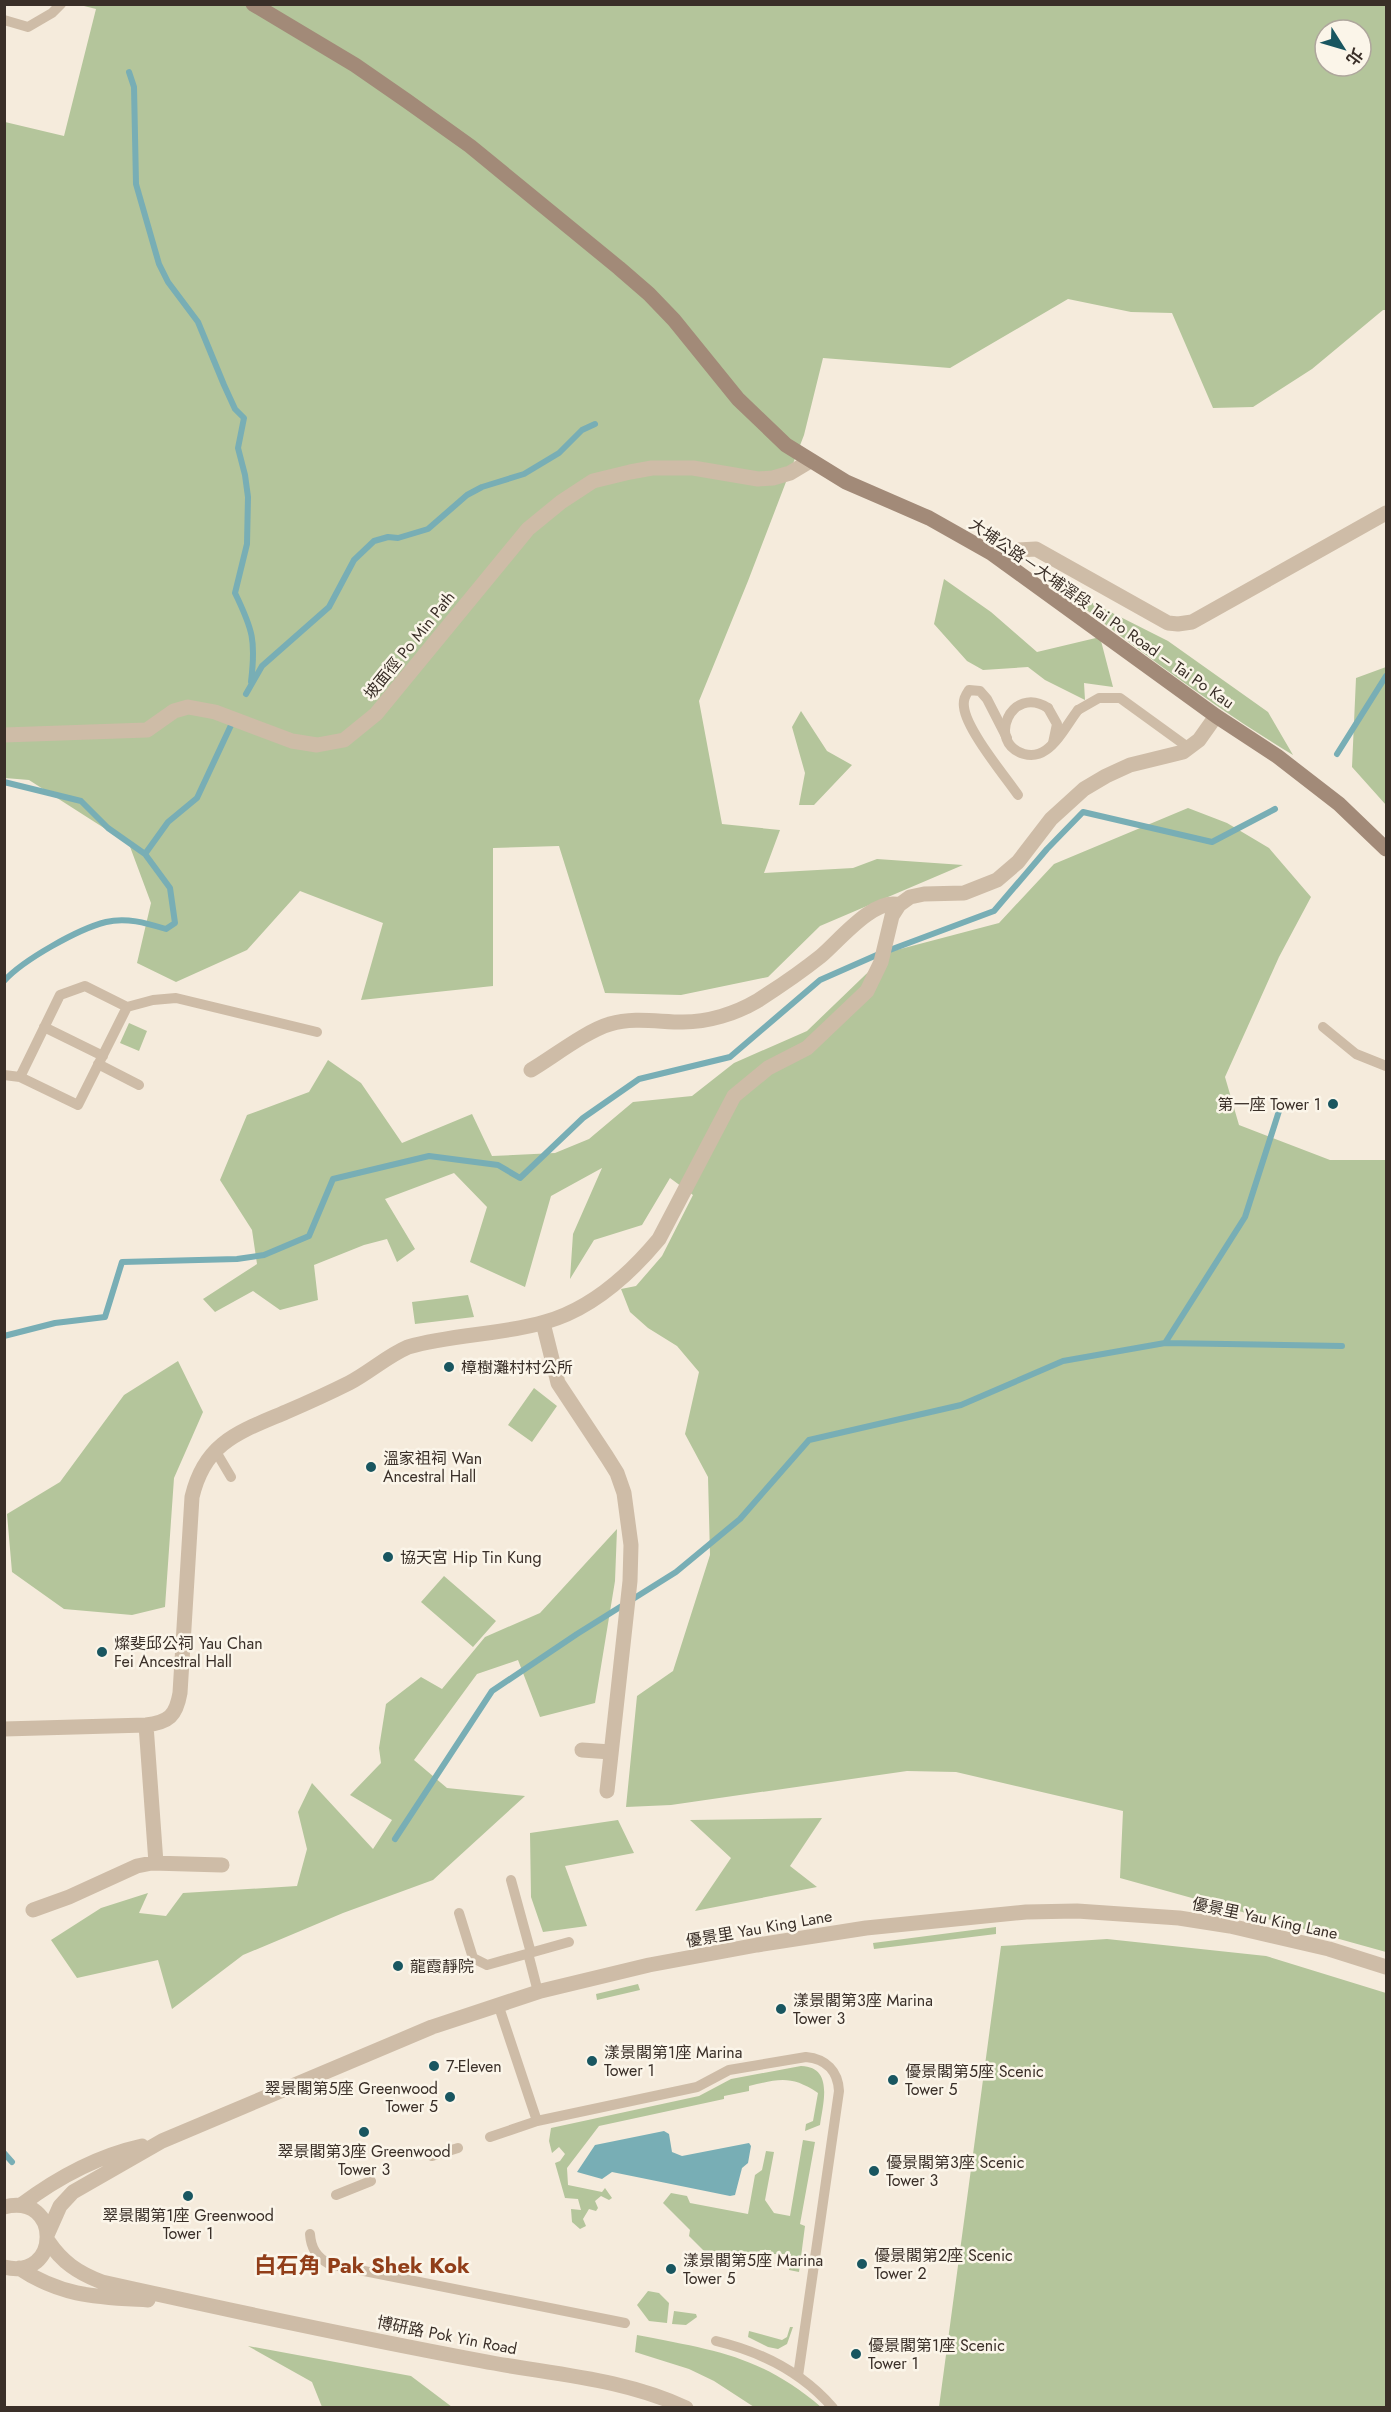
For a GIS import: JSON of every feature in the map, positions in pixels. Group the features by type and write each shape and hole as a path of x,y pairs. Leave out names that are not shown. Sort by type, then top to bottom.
{"main road":[{"name":"大埔公路－大埔滘段 Tai Po Road – Tai Po Kau","path":"253,4 355,65 416,107 470,146 619,268 674,320 749,412 786,445 846,482 951,528 1005,563 1216,716 1276,756 1359,822 1386,849"}],"street":[{"name":"坡面徑 Po Min Path","path":"4,735 147,730 174,711 188,707 214,712 292,741 317,745 344,740 376,714 528,529 561,502 593,482 652,468 693,468 758,479 773,478 790,473 810,461"},
{"path":"1005,563 1018,550 1036,549 1168,623 1179,624 1192,622 1386,513"},
{"path":"4,1729 146,1725 169,1718 178,1707 192,1497 197,1477 215,1450 239,1432 351,1382 393,1354 408,1347 543,1323 584,1306 607,1290 642,1259 666,1229 734,1096 760,1074 799,1053 817,1040 867,990 881,962 890,924 899,905 917,895 964,893 990,884 1018,862 1051,819 1084,789 1130,765 1174,755 1189,748 1199,740 1216,716"},
{"path":"531,1070 611,1024 651,1019 695,1021 713,1019 740,1010 772,992 813,961 866,915 889,904 899,905"},
{"path":"543,1323 558,1383 617,1473 624,1493 632,1545 607,1791"},
{"path":"146,1725 156,1863"},
{"path":"582,1750 611,1752"},
{"path":"33,1910 69,1897 137,1866 156,1863 222,1865"},
{"name":"優景里 Yau King Lane","path":"12,2268 35,2262 41,2257 60,2206 73,2192 162,2141 394,2041 538,1992 649,1965 866,1928 1026,1911 1128,1914 1209,1923 1290,1938 1386,1967"},
{"name":"優景里 Yau King Lane","path":"21,2205 79,2168 134,2148 162,2141"},
{"path":"4,2207 21,2205"},
{"name":"博研路 Pok Yin Road","path":"21,2205 36,2212 46,2225 48,2237 63,2262 89,2278 199,2304 482,2361 627,2387 651,2393 686,2408"},
{"name":"博研路 Pok Yin Road","path":"12,2268 67,2292 199,2304"}],"lane":[{"path":"4,20 28,27 52,13 61,4"},
{"path":"1018,795 971,726 964,708 964,697 969,690 980,691 1001,727 1005,736 1010,745 1014,748 1018,752 1024,754 1029,755 1035,755 1038,754 1046,751 1050,747 1054,742 1056,736 1056,719 1048,708 1037,703 1023,704 1014,709 1005,724 1005,734 1007,740 1011,746 1015,750 1020,752 1026,754 1031,755 1037,754 1041,753 1048,749 1051,746 1055,741 1078,710 1099,698 1106,697 1120,698 1189,748"},
{"path":"20,1077 60,995 85,986 127,1007 164,998 188,999 317,1032"},
{"path":"4,1075 20,1077 78,1105 127,1007"},
{"path":"44,1027 140,1085"},
{"path":"1323,1027 1356,1054 1386,1066"},
{"path":"215,1450 231,1477"},
{"path":"511,1880 538,1992"},
{"path":"459,1913 473,1958 487,1965 568,1942"},
{"path":"498,2004 537,2121"},
{"path":"490,2137 537,2121 697,2087 729,2070 806,2057 815,2058 830,2067 838,2083 839,2091 798,2376"},
{"path":"432,2156 458,2148"},
{"path":"336,2195 371,2181"},
{"path":"310,2234 311,2243 318,2256 330,2264 625,2324"},
{"path":"716,2341 751,2350 798,2376 833,2408"}],"green space":[{"path":"80,5 1386,5 1386,310 1383,310 1312,369 1253,407 1213,408 1172,313 1131,312 1068,299 950,368 823,358 804,435 699,701 722,824 780,830 764,873 853,868 877,859 963,865 820,926 768,977 681,995 605,993 559,846 493,848 493,986 361,1000 383,923 300,891 247,950 176,982 137,963 151,903 129,844 29,780 5,778 5,122 64,136 96,9"},
{"path":"944,579 991,612 1037,652 1100,637 1113,687 1084,683 1085,700 1045,680 1028,667 983,670 967,661 934,624"},
{"path":"1049,581 1168,641 1268,712 1293,755 1199,693"},
{"path":"1386,667 1386,805 1352,767 1356,678"},
{"path":"801,711 827,751 852,765 814,805 799,805 805,773 792,727"},
{"path":"1188,808 1227,823 1269,848 1311,897 1279,957 1225,1077 1239,1125 1330,1160 1386,1160 1386,1952 1120,1878 1123,1811 956,1772 907,1771 671,1805 626,1807 637,1696 673,1671 710,1555 708,1477 685,1434 699,1372 677,1346 648,1328 630,1312 621,1289 636,1286 662,1256 693,1195 670,1178 642,1225 594,1240 570,1279 573,1234 602,1168 551,1196 525,1287 470,1262 487,1207 454,1173 385,1199 415,1249 397,1262 387,1239 364,1245 314,1265 318,1300 280,1310 253,1291 215,1312 203,1299 257,1264 252,1230 220,1180 247,1115 309,1092 328,1060 361,1083 402,1143 472,1114 492,1156 555,1153 589,1139 633,1102 692,1096 734,1063 807,1031 889,952 999,923 1054,864"},
{"path":"129,1023 147,1031 139,1051 120,1043"},
{"path":"468,1295 474,1317 415,1324 412,1302"},
{"path":"178,1361 203,1412 174,1478 165,1607 132,1615 64,1609 12,1572 7,1514 60,1482 124,1395"},
{"path":"534,1388 557,1406 532,1442 508,1425"},
{"path":"617,1529 615,1581 595,1703 540,1717 518,1660 477,1674 414,1760 447,1788 525,1796 433,1880 343,1913 243,1955 172,2009 158,1960 77,1978 51,1940 101,1908 148,1893 139,1913 166,1916 183,1893 297,1886 307,1849 298,1812 312,1783 373,1849 392,1820 350,1795 381,1763 379,1748 386,1704 421,1677 442,1689 485,1637 540,1613"},
{"path":"444,1576 496,1621 473,1647 421,1602"},
{"path":"822,1818 790,1866 817,1887 695,1911 731,1858 690,1820"},
{"path":"618,1820 634,1853 565,1866 587,1926 543,1932 531,1897 530,1833"},
{"path":"996,1927 996,1934 874,1949 873,1943"},
{"path":"1107,1939 1266,1956 1386,1993 1386,2407 939,2407 1001,1946"},
{"path":"638,1984 640,1990 597,2000 596,1994"},
{"path":"801,2066 811,2068 818,2073 824,2088 820,2125 805,2131 806,2124 813,2121 818,2093 800,2083 785,2080 749,2086 749,2091 724,2096 724,2099 599,2126 567,2168 568,2185 602,2192 605,2188 612,2198 609,2200 601,2196 595,2201 598,2208 596,2211 589,2209 583,2219 586,2226 580,2229 572,2222 571,2209 581,2210 578,2199 565,2198 555,2163 560,2161 565,2154 559,2147 552,2153 549,2141 551,2128 699,2096 731,2079"},
{"path":"803,2140 815,2142 800,2224 805,2226 799,2272 789,2270 791,2254 770,2254 771,2250 760,2250 756,2264 707,2254 689,2236 690,2230 663,2203 671,2193 687,2196 690,2203 748,2214 755,2175 762,2170 766,2151 774,2152 765,2200 774,2213 790,2216"},
{"path":"648,2291 659,2293 669,2303 667,2323 649,2321 637,2305"},
{"path":"674,2311 696,2314 697,2317 686,2325 672,2324"},
{"path":"790,2327 793,2327 787,2344 778,2349 768,2347 748,2337 749,2331 782,2340 787,2337"},
{"path":"637,2335 713,2351 756,2365 799,2390 821,2407 754,2407 714,2381 689,2369 635,2352"},
{"path":"248,2346 411,2376 452,2407 322,2407 312,2382"}],"water":[{"path":"664,2131 669,2134 672,2152 682,2156 749,2143 751,2146 748,2163 742,2168 735,2195 730,2196 612,2172 602,2179 577,2172 595,2145"}],"waterway":[{"path":"129,72 134,87 136,184 159,264 168,282 198,322 235,409 244,418 238,448 248,497 247,544 235,593 252,636 251,682"},
{"path":"246,694 262,666 329,607 354,560 374,541 388,537 398,538 428,529 467,495 482,487 524,474 559,453 582,430 595,424"},
{"path":"1337,754 1386,676"},
{"path":"145,854 168,822 197,798 233,721"},
{"path":"4,782 81,801 108,828 145,854 170,888 175,923 166,929 128,920 106,922 94,926 66,938 37,955 4,981"},
{"path":"4,1336 55,1323 105,1317 122,1262 237,1259 264,1255 309,1236 333,1179 429,1156 498,1165 520,1178 583,1118 639,1079 730,1057 820,980 879,954 994,911 1047,849 1083,812 1212,842 1275,809"},
{"path":"1165,1343 1245,1217 1279,1111"},
{"path":"395,1839 492,1691 676,1572 740,1519 809,1440 961,1405 1063,1361 1165,1343 1342,1346"},
{"path":"4,2153 12,2162"}],"place":[{"name":"第一座 Tower 1","path":"1333,1104"},
{"name":"樟樹灘村村公所","path":"449,1367"},
{"name":"溫家祖祠 Wan Ancestral Hall","path":"371,1467"},
{"name":"協天宮 Hip Tin Kung","path":"388,1557"},
{"name":"燦斐邱公祠 Yau Chan Fei Ancestral Hall","path":"102,1652"},
{"name":"龍霞靜院","path":"398,1966"},
{"name":"漾景閣第3座 Marina Tower 3","path":"781,2009"},
{"name":"漾景閣第1座 Marina Tower 1","path":"592,2061"},
{"name":"7-Eleven","path":"434,2066"},
{"name":"優景閣第5座 Scenic Tower 5","path":"893,2080"},
{"name":"翠景閣第5座 Greenwood Tower 5","path":"450,2097"},
{"name":"翠景閣第3座 Greenwood Tower 3","path":"364,2132"},
{"name":"優景閣第3座 Scenic Tower 3","path":"874,2171"},
{"name":"翠景閣第1座 Greenwood Tower 1","path":"188,2196"},
{"name":"優景閣第2座 Scenic Tower 2","path":"862,2264"},
{"name":"漾景閣第5座 Marina Tower 5","path":"671,2269"},
{"name":"優景閣第1座 Scenic Tower 1","path":"856,2354"}],"district":[{"name":"白石角 Pak Shek Kok","path":"362,2265"}]}
